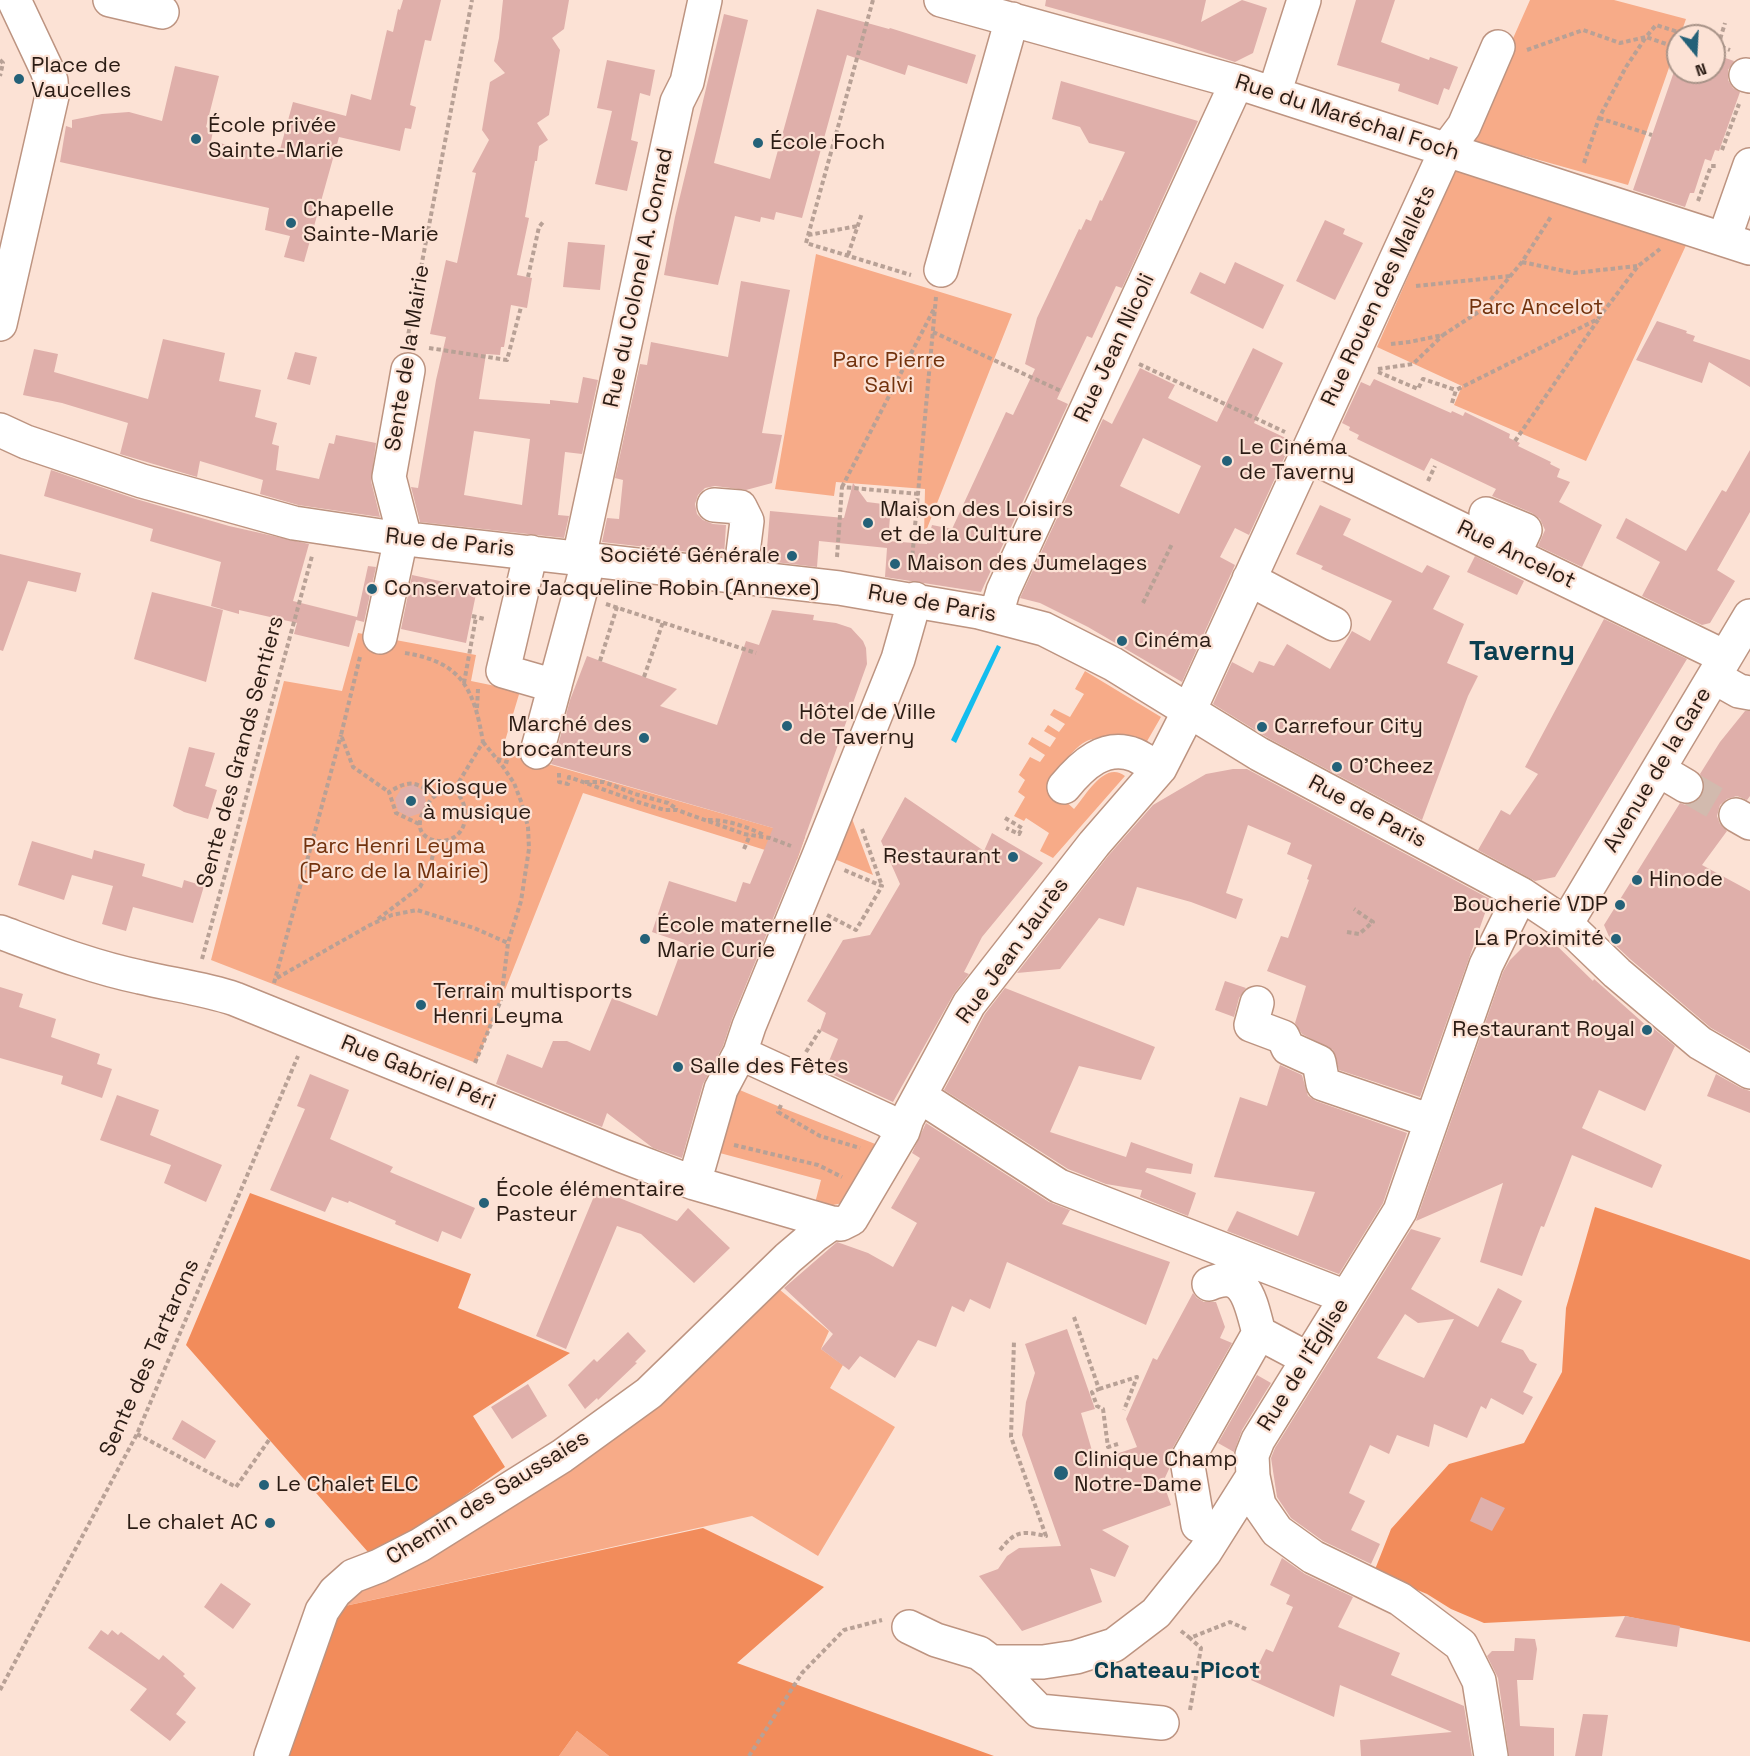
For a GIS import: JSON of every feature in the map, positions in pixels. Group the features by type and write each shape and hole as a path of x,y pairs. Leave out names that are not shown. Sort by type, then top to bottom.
{"street":[{"path":"0,12 13,0 47,70 51,81 52,96 0,324"},
{"path":"110,0 162,12"},
{"name":"Rue du Colonel A. Conrad","path":"538,762 579,595 592,559 677,102 687,82 705,0"},
{"name":"Rue du Maréchal Foch","path":"941,0 1237,82 1571,189 1692,217 1737,243"},
{"path":"1274,94 1304,0"},
{"path":"931,281 1011,19"},
{"name":"Rue Rouen des Mallets","path":"1189,711 1446,150 1464,126 1495,55"},
{"name":"Rue Jean Nicoli","path":"996,615 1003,591 1089,403 1115,352 1237,82"},
{"path":"1737,243 1750,165"},
{"name":"Sente de la Mairie","path":"378,642 401,538 402,527 389,477 408,370"},
{"name":"Rue de Paris","path":"0,430 26,442 142,481 294,523 401,538 839,588 996,615 1044,629 1113,664 1259,754 1521,894 1566,924 1617,973 1700,1043 1750,1072"},
{"name":"Rue Ancelot","path":"1308,449 1514,554 1720,667 1738,691 1750,693"},
{"path":"714,505 740,507 747,521 740,576"},
{"path":"1486,514 1525,530 1514,554"},
{"path":"531,552 503,671 555,686"},
{"path":"1249,579 1334,624"},
{"path":"694,1183 721,1089 740,1053 898,659 911,599"},
{"name":"Avenue de la Gare","path":"1566,924 1672,778 1720,667 1750,616"},
{"name":"Rue Jean Jaurès","path":"832,1223 841,1224 851,1219 903,1131 907,1119 921,1097 969,1004 1094,843 1160,768 1189,711"},
{"path":"1064,787 1080,768 1103,753 1119,751 1136,756 1160,768"},
{"name":"Rue de l'Église","path":"1491,1756 1479,1681 1461,1645 1400,1599 1313,1557 1276,1531 1259,1505 1253,1476 1252,1455 1258,1440 1400,1211 1486,965 1521,894"},
{"name":"Rue Gabriel Péri","path":"0,932 141,978 194,986 228,996 622,1156 694,1183 832,1223"},
{"path":"1257,1003 1251,1025 1283,1037 1288,1048 1319,1062 1323,1084 1431,1121"},
{"path":"740,1053 886,1120 903,1131"},
{"path":"921,1097 1059,1186 1346,1298"},
{"name":"Chemin des Saussaies","path":"767,1279 782,1246 779,1223 770,1205"},
{"name":"Chemin des Saussaies","path":"271,1756 322,1611 335,1592 353,1576 379,1566 420,1545 562,1456 649,1393 767,1279 809,1240 832,1223"},
{"path":"1198,1525 1187,1460 1259,1333 1250,1301 1239,1283 1221,1279 1209,1284"},
{"path":"1259,1333 1308,1359"},
{"path":"991,1662 1043,1662 1077,1658 1114,1645 1156,1613 1205,1552 1253,1476"},
{"path":"909,1627 936,1640 979,1653 991,1662 1039,1711 1162,1723"}],"path":[{"name":"Sente de la Mairie","path":"408,370 401,369 472,0"},
{"path":"873,0 806,243 931,281 935,308 911,599"},
{"path":"1598,319 1456,390 1423,379 1418,388 1373,370 1413,364 1443,335 1483,309 1522,262 1582,171 1599,118 1626,67 1656,25 1666,29"},
{"path":"1495,55 1583,30 1620,43 1646,37 1666,43"},
{"path":"0,60 3,63 0,76"},
{"path":"1515,441 1598,319 1638,266 1692,217 1711,166 1716,167 1746,84"},
{"path":"1599,118 1652,135"},
{"path":"848,255 862,213"},
{"path":"528,277 539,227 544,221"},
{"path":"808,235 858,226"},
{"path":"1522,262 1574,273 1638,266"},
{"path":"1382,290 1511,275"},
{"path":"408,370 412,371 416,346 507,360 521,307"},
{"path":"839,588 837,543 842,487 935,308"},
{"path":"933,332 1089,403"},
{"path":"1355,347 1409,342 1443,335"},
{"path":"1115,352 1308,449"},
{"path":"1452,403 1456,390"},
{"path":"1425,487 1435,466"},
{"path":"842,487 919,494"},
{"name":"Sente des Grands Sentiers","path":"194,986 320,527"},
{"path":"1143,603 1172,544"},
{"path":"579,595 756,653"},
{"path":"600,661 617,607"},
{"path":"464,683 476,617"},
{"path":"644,677 663,622"},
{"path":"263,1010 276,978 341,735 362,646 378,642 426,656 443,663 464,683 477,710 483,742 514,783 528,827 527,870 521,901 508,943 501,1000 463,1091"},
{"path":"341,735 353,767 389,792 396,813 419,824"},
{"path":"454,790 462,797 465,810 464,825 460,832 455,838 442,841 422,834 419,824 429,801 435,795 454,790 483,742"},
{"path":"497,759 538,762 559,782 568,784 570,777 649,806 677,810"},
{"path":"582,782 604,782 668,803 677,810 750,835 770,838"},
{"path":"389,792 400,785 413,783 420,784 435,795"},
{"path":"800,901 856,930 882,886 847,786"},
{"path":"1005,818 1022,828 1018,834 1006,828"},
{"path":"706,820 722,820 737,824 819,856 882,886"},
{"path":"744,849 750,835"},
{"path":"276,978 370,925 398,906 420,887 430,868 436,840"},
{"path":"1347,932 1359,934 1373,922 1354,909"},
{"path":"370,925 392,915 417,910 474,928 508,943"},
{"name":"Sente des Tartarons","path":"0,1690 137,1434 310,1029"},
{"path":"820,1030 791,1078 778,1112 820,1136 865,1149"},
{"path":"705,1143 726,1143 818,1165 850,1181"},
{"path":"1074,1317 1099,1389"},
{"path":"1000,1550 1011,1537 1028,1532 1046,1536 1011,1437 1014,1341"},
{"path":"1118,1444 1108,1447 1103,1409 1097,1406 1092,1392 1137,1377 1125,1410"},
{"path":"137,1434 236,1487 268,1440"},
{"path":"1156,1613 1201,1648 1193,1697 1185,1727 1162,1723"},
{"path":"749,1756 802,1673 844,1629 880,1620 909,1627"},
{"path":"1190,1638 1230,1622 1246,1629"}],"green space":[{"path":"1530,0 1614,0 1686,19 1684,24 1666,24 1666,76 1628,185 1468,140"},
{"name":"Parc Ancelot","path":"1455,170 1688,241 1586,461 1454,405 1462,386 1377,347"},
{"name":"Parc Pierre Salvi","path":"816,254 1012,314 924,536 925,489 836,482 834,496 775,489"},
{"name":"Parc Henri Leyma (Parc de la Mairie)","path":"358,633 476,655 471,681 520,691 502,751 805,837 797,860 583,793 476,1063 211,960 284,681 342,691"},
{"path":"1085,671 1161,717 1146,743 1117,738 1095,738 1083,743 1066,760 1048,785 1074,809 1096,781 1103,776 1110,772 1118,772 1125,776 1053,858 1040,851 1049,833 1026,818 1024,821 1014,816 1025,797 1018,792 1025,780 1019,775 1030,757 1040,762 1045,755 1028,744 1032,737 1050,747 1056,738 1044,731 1048,725 1059,732 1065,724 1050,715 1054,709 1070,717 1084,694 1075,689"},
{"path":"851,816 873,875 832,858"},
{"path":"735,1088 883,1147 843,1203 833,1205 815,1203 821,1180 716,1152"},
{"path":"767,1279 829,1331 821,1349 843,1365 830,1388 895,1427 818,1556 752,1516 322,1611 562,1456"},
{"path":"577,1731 609,1756 559,1756"}],"shaded area":[{"path":"250,1193 471,1274 458,1308 570,1353 473,1416 505,1467 375,1560 186,1345"},
{"path":"1595,1207 1750,1260 1750,1642 1625,1616 1484,1623 1451,1609 1427,1594 1374,1572 1391,1529 1449,1464 1524,1443 1562,1372 1566,1308"},
{"path":"703,1528 824,1587 737,1663 994,1756 609,1756 577,1731 559,1756 271,1756 322,1611"}],"water":[{"path":"997,645 1001,647 956,743 951,740"}],"building":[{"name":"École privée Sainte-Marie","path":"403,0 441,0 431,41 425,40 410,105 416,107 411,129 405,128 400,151 339,137 304,262 284,257 290,236 265,230 269,208 60,162 66,126 72,128 72,120 129,112 162,121 175,66 219,76 206,127 213,131 211,141 278,157 293,102 346,116 351,94 371,100 387,30 393,32 398,9 400,10"},
{"path":"503,0 569,0 564,29 552,38 560,50 549,115 537,123 548,140 539,146 537,161 535,161 525,217 529,218 517,275 532,278 527,308 511,305 504,347 501,347 500,355 486,354 479,399 550,404 550,400 578,403 583,377 598,380 582,454 565,452 558,515 569,516 564,538 420,522 411,487 418,488 436,380 446,337 430,334 446,260 457,263 476,173 472,172 489,140 482,130 490,82 505,73 494,61","holes":["474,431 530,439 522,505 464,495"]},
{"path":"1046,0 1206,0 1201,22 1242,0 1267,8 1253,53 1235,62 1167,40 1045,6"},
{"path":"1356,0 1395,0 1381,42 1429,60 1430,57 1458,67 1449,90 1444,88 1438,105 1398,91 1400,84 1337,65"},
{"path":"817,9 890,28 976,55 967,84 908,65 905,75 847,55 802,218 776,212 774,220 761,217 760,222 735,216 718,285 664,275 675,217 724,14 748,20 714,163 770,179"},
{"path":"1726,58 1734,61 1728,70 1728,80 1733,88 1740,92 1719,151 1715,150 1711,161 1705,159 1694,193 1690,193 1685,207 1633,190 1670,84 1726,84"},
{"path":"607,60 655,70 650,96 640,93 631,140 638,142 627,191 595,184 612,111 597,108"},
{"path":"1061,81 1198,121 1122,288 1116,286 1092,338 1087,336 1057,399 1068,404 981,592 885,577 887,548 819,541 817,567 766,561 770,511 844,518 853,483 867,502 891,505 888,541 927,544 932,525 952,529 1006,412 1013,415 1035,369 1025,364 1037,318 1079,229 1081,230 1086,219 1091,221 1125,152 1089,143 1080,127 1052,119"},
{"path":"1325,220 1345,229 1343,234 1363,243 1335,300 1296,281"},
{"path":"568,242 605,245 600,290 563,287"},
{"path":"1235,262 1284,285 1263,329 1190,293 1200,272 1225,284"},
{"path":"741,281 790,290 762,433 782,435 772,483 746,490 715,486 705,488 698,495 695,504 697,514 703,520 713,524 726,525 724,556 602,542 607,518 619,519 623,480 615,478 640,364 647,365 651,342 728,357"},
{"path":"1657,321 1687,331 1686,333 1695,336 1693,341 1750,360 1750,387 1709,362 1702,383 1636,360"},
{"path":"163,339 225,353 219,381 261,390 255,417 277,423 272,444 279,446 276,470 319,479 329,443 334,444 336,435 376,443 371,481 380,517 298,505 260,494 263,480 200,461 197,477 120,454 128,423 62,403 23,395 34,349 58,354 54,372 148,399"},
{"path":"1253,348 1283,363 1254,423 1292,441 1249,535 1235,528 1220,557 1235,565 1182,682 1088,627 1040,603 1020,598 1103,419 1112,424 1140,368 1175,385 1168,398 1217,422","holes":["1143,438 1201,466 1179,514 1120,486"]},
{"path":"295,352 317,357 310,385 287,379"},
{"path":"1374,379 1451,413 1452,411 1463,416 1465,412 1510,434 1509,438 1520,443 1518,446 1551,462 1550,464 1560,469 1557,477 1570,482 1559,502 1602,525 1582,567 1538,546 1545,530 1540,519 1532,513 1492,496 1496,489 1431,458 1424,471 1357,439 1359,435 1342,423 1361,382 1370,386"},
{"path":"1750,450 1750,512 1717,570 1735,581 1710,623 1702,625 1642,596 1660,562 1616,538 1626,518 1686,551 1722,490 1726,492"},
{"path":"51,470 136,499 229,526 309,544 293,601 357,617 368,566 376,567 364,622 356,620 349,647 294,634 297,623 239,610 239,614 211,606 221,562 150,541 153,529 44,496"},
{"path":"1320,505 1351,519 1343,535 1422,573 1427,565 1450,576 1433,609 1464,624 1447,663 1478,676 1468,696 1422,820 1268,738 1213,704 1232,662 1253,673 1259,661 1274,666 1287,644 1330,669 1352,631 1370,641 1392,601 1321,569 1323,566 1296,554"},
{"path":"0,554 81,573 76,592 28,581 3,651 0,650"},
{"path":"1475,556 1524,581 1517,595 1467,572"},
{"path":"412,575 477,589 466,643 401,629"},
{"path":"152,592 223,610 206,682 134,659"},
{"path":"772,610 814,615 813,620 836,623 851,628 863,641 867,664 796,862 723,1046 703,1084 682,1158 653,1148 607,1113 602,1127 496,1084 507,1054 542,1068 553,1041 567,1041 590,1051 612,998 657,1016 684,943 652,932 669,881 736,902 743,882 750,884 773,828 551,764 555,757 570,700 587,656 677,689 660,706 717,725 746,641 759,645"},
{"path":"1604,619 1687,659 1555,877 1535,881 1478,850 1501,810 1510,815 1538,774 1525,767"},
{"path":"1745,711 1750,711 1750,796 1747,800 1737,796 1727,799 1720,805 1717,816 1720,824 1727,831 1702,865 1750,891 1750,1050 1711,1028 1630,959 1611,941 1604,925 1680,803 1686,805 1695,803 1702,796 1705,786 1700,774 1720,742"},
{"path":"189,747 215,753 205,786 217,790 208,819 173,806"},
{"path":"1247,769 1490,899 1420,1097 1339,1070 1333,1050 1302,1034 1295,1023 1306,986 1267,971 1281,936 1288,938 1309,880 1307,879 1312,865 1287,854 1291,843 1248,825 1226,893 1243,899 1236,919 1191,902 1137,887 1124,926 1099,918 1060,969 1017,973 1108,856 1153,805 1206,774"},
{"name":"Kiosque à musique","path":"414,784 424,792 426,803 421,813 409,817 398,811 395,799 401,789"},
{"path":"905,797 984,851 992,833 1043,863 982,937 964,972 969,974 953,995 893,1102 825,1071 838,1039 820,1030 826,1013 807,1001 843,940 870,935 900,884 881,841"},
{"path":"32,841 92,859 94,850 145,864 142,876 182,888 184,880 204,886 193,923 133,907 126,931 102,924 113,886 72,875 64,900 18,885"},
{"path":"1531,939 1550,939 1593,981 1594,979 1649,1028 1647,1023 1675,1046 1645,1111 1599,1090 1582,1128 1662,1165 1652,1188 1572,1155 1522,1276 1480,1262 1503,1183 1416,1221 1503,972 1510,960"},
{"path":"1225,981 1246,988 1239,998 1234,1017 1215,1010"},
{"path":"0,987 23,994 19,1007 56,1019 51,1037 100,1054 97,1064 112,1069 102,1098 61,1084 63,1076 0,1058"},
{"path":"1005,988 1155,1047 1141,1080 1079,1066 1050,1132 1126,1157 1131,1142 1193,1164 1191,1174 1147,1168 1145,1172 1196,1193 1188,1216 1140,1197 1142,1190 1106,1184 1068,1169 944,1090 985,1014"},
{"path":"1280,1065 1302,1075 1308,1096 1316,1101 1407,1133 1383,1203 1339,1274 1227,1231 1237,1211 1298,1236 1315,1192 1214,1177 1240,1097 1267,1106"},
{"path":"310,1074 349,1090 330,1139 393,1167 390,1172 475,1208 461,1239 442,1231 438,1242 349,1201 348,1203 332,1197 325,1212 270,1190 305,1109 297,1106"},
{"path":"1716,1074 1750,1091 1750,1113 1707,1096"},
{"path":"117,1095 159,1110 150,1135 222,1165 206,1202 164,1183 171,1165 100,1140"},
{"path":"926,1123 1049,1202 1070,1210 1062,1224 1170,1262 1146,1325 1007,1262 990,1309 970,1299 964,1312 952,1306 936,1347 918,1340 895,1378 860,1356 849,1370 821,1349 833,1334 784,1288 837,1242 868,1253 893,1267 917,1223 891,1208 920,1158 912,1153"},
{"path":"597,1189 677,1221 688,1208 730,1248 694,1283 641,1234 617,1226 566,1349 536,1336"},
{"path":"1411,1229 1441,1238 1411,1289 1478,1327 1498,1288 1522,1301 1501,1342 1523,1350 1530,1361 1537,1364 1523,1392 1533,1397 1523,1415 1491,1398 1486,1409 1481,1406 1467,1438 1434,1424 1429,1447 1397,1435 1389,1454 1370,1445 1349,1493 1365,1501 1351,1530 1380,1544 1371,1564 1323,1541 1291,1518 1277,1497 1271,1458 1275,1448","holes":["1405,1314 1418,1323 1454,1319 1424,1378 1377,1358"]},
{"path":"1193,1293 1204,1302 1216,1302 1225,1327 1220,1338 1232,1343 1171,1451 1169,1469 1163,1482 1171,1505 1102,1530 1129,1546 1115,1577 1090,1568 1102,1602 1022,1631 979,1576 998,1569 1007,1556 1019,1548 1061,1546 1022,1435 1026,1402 1035,1373 1025,1344 1067,1329 1095,1409 1081,1413 1095,1461 1137,1447 1126,1419 1153,1358 1157,1360"},
{"path":"628,1332 646,1351 635,1362 637,1363 598,1400 597,1398 585,1409 568,1385 594,1359 597,1362"},
{"path":"1257,1375 1271,1383 1242,1430 1234,1452 1218,1443"},
{"path":"528,1384 547,1416 512,1439 491,1407"},
{"path":"182,1420 216,1441 205,1459 172,1439"},
{"path":"1481,1497 1505,1508 1492,1531 1470,1521"},
{"path":"1282,1558 1305,1574 1353,1597 1338,1627 1400,1653 1391,1675 1464,1706 1472,1756 1361,1756 1360,1740 1452,1732 1340,1685 1334,1717 1251,1680 1266,1649 1273,1652 1293,1607 1286,1604 1290,1595 1270,1585"},
{"path":"221,1583 251,1604 233,1629 204,1607"},
{"path":"1625,1616 1680,1626 1677,1647 1615,1637"},
{"path":"101,1630 108,1635 112,1630 118,1635 121,1632 159,1660 163,1655 185,1674 183,1676 196,1688 176,1714 186,1722 170,1741 130,1710 147,1689 88,1648"},
{"path":"1515,1638 1535,1639 1537,1649 1533,1680 1517,1680 1520,1726 1554,1728 1554,1756 1509,1756 1498,1678 1487,1656 1492,1651 1514,1651"},
{"path":"1583,1714 1608,1715 1602,1756 1575,1756"}],"tunnel":[{"path":"1686,786 1736,815"}],"place":[{"name":"Place de Vaucelles","path":"19,79"},
{"name":"École privée Sainte-Marie","path":"196,139"},
{"name":"École Foch","path":"758,143"},
{"name":"Chapelle Sainte-Marie","path":"291,223"},
{"name":"Le Cinéma de Taverny","path":"1227,461"},
{"name":"Maison des Loisirs et de la Culture","path":"868,523"},
{"name":"Société Générale","path":"792,556"},
{"name":"Maison des Jumelages","path":"895,564"},
{"name":"Conservatoire Jacqueline Robin (Annexe)","path":"372,589"},
{"name":"Cinéma","path":"1122,641"},
{"name":"Hôtel de Ville de Taverny","path":"787,726"},
{"name":"Carrefour City","path":"1262,727"},
{"name":"Marché des brocanteurs","path":"644,738"},
{"name":"O'Cheez","path":"1337,767"},
{"name":"Kiosque à musique","path":"411,801"},
{"name":"Restaurant","path":"1013,857"},
{"name":"Hinode","path":"1637,880"},
{"name":"Boucherie VDP","path":"1620,905"},
{"name":"École maternelle Marie Curie","path":"645,939"},
{"name":"La Proximité","path":"1616,939"},
{"name":"Terrain multisports Henri Leyma","path":"421,1005"},
{"name":"Restaurant Royal","path":"1647,1030"},
{"name":"Salle des Fêtes","path":"678,1067"},
{"name":"École élémentaire Pasteur","path":"484,1203"},
{"name":"Clinique Champ Notre-Dame","path":"1061,1473"},
{"name":"Le Chalet ELC","path":"264,1485"},
{"name":"Le chalet AC","path":"270,1523"}],"district":[{"name":"Taverny","path":"1522,652"},
{"name":"Chateau-Picot","path":"1177,1671"}]}
